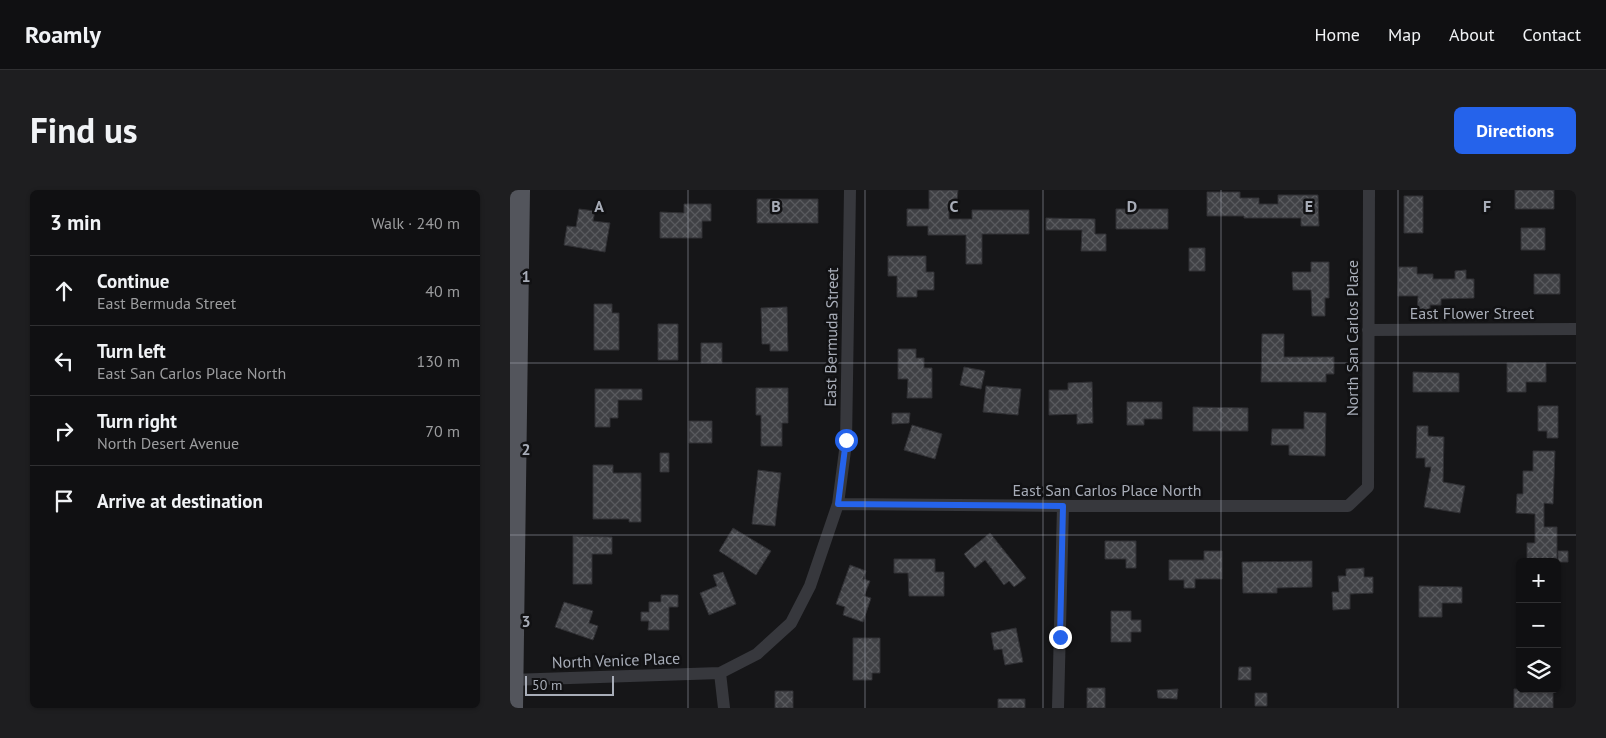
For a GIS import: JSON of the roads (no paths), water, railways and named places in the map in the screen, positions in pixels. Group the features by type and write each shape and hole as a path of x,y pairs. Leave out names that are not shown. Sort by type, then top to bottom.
{"main road":[{"path":"513,708 514,334 520,190"}],"street":[{"name":"East Bermuda Street","path":"720,673 757,654 790,623 810,586 838,504 846,443 850,190"},
{"name":"North San Carlos Place","path":"1368,487 1369,190"},
{"name":"East Flower Street","path":"1368,330 1576,329"},
{"name":"East San Carlos Place North","path":"838,504 1348,506 1368,487"},
{"path":"1058,708 1063,506"},
{"name":"North Venice Place","path":"512,680 720,673"},
{"path":"720,673 724,708"}]}
